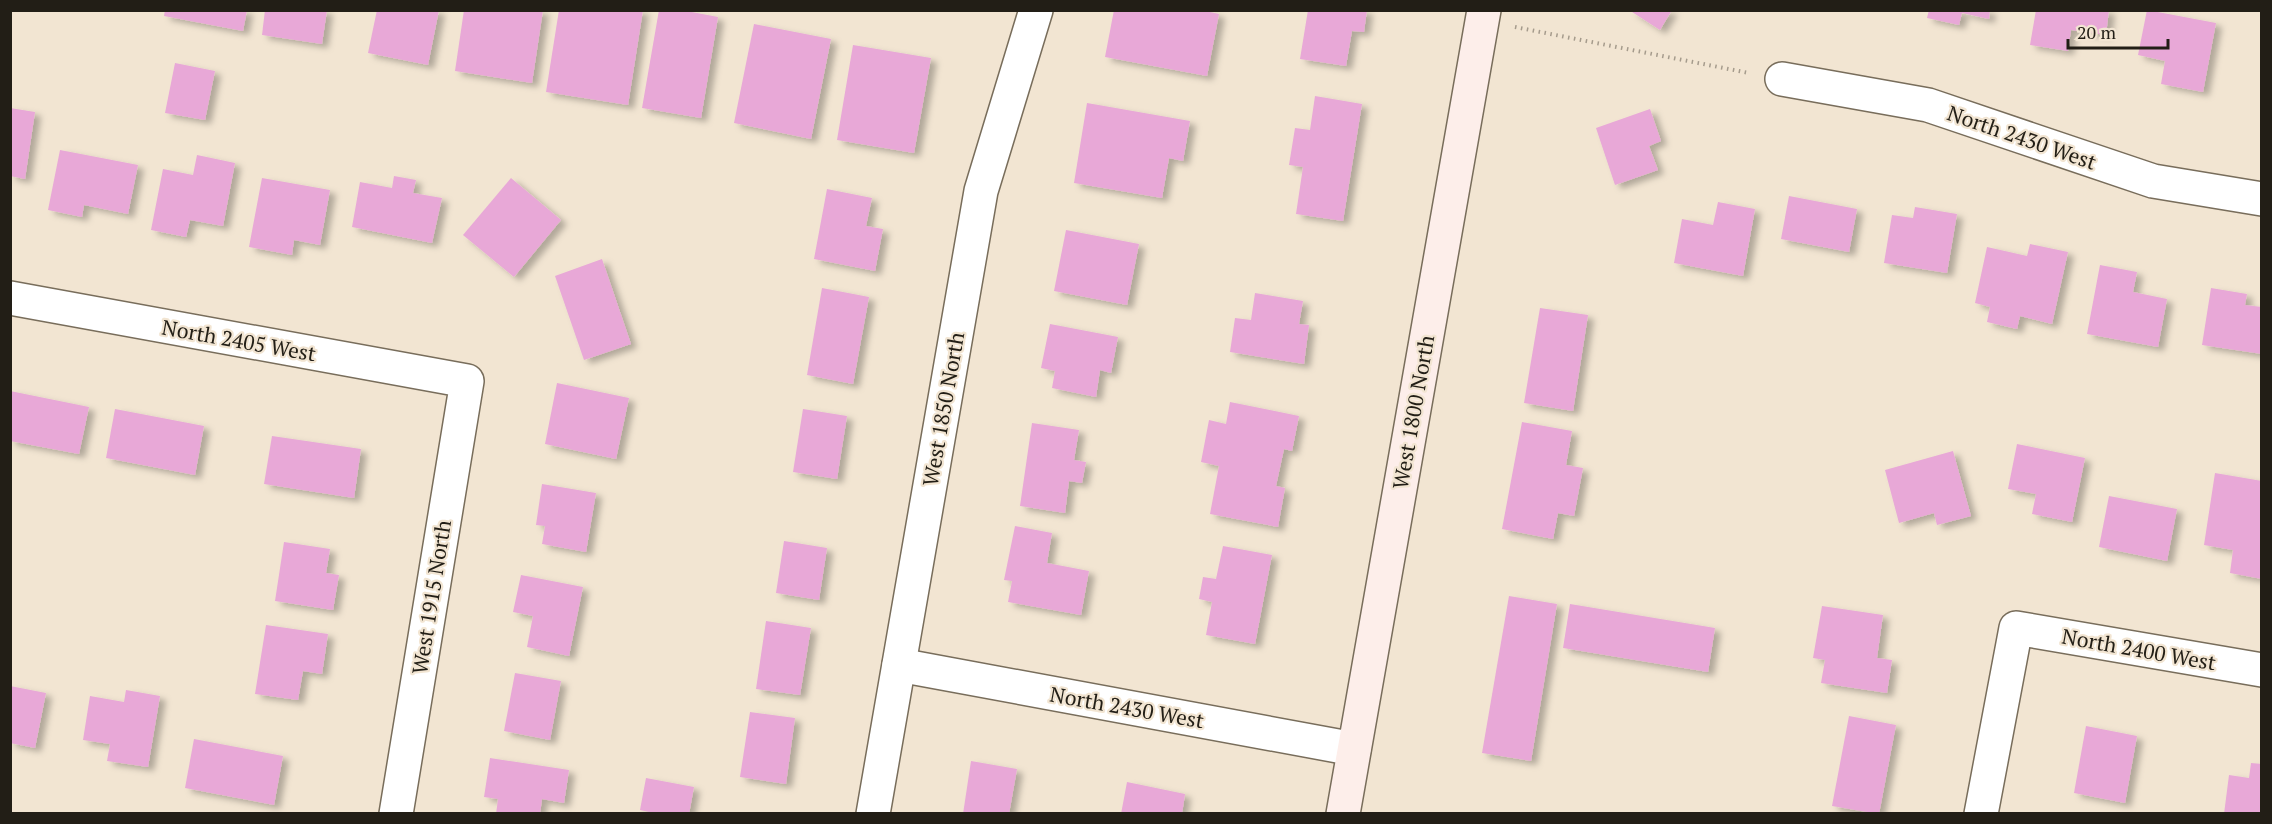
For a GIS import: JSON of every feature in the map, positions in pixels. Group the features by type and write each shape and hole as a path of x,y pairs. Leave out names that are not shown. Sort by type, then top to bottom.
{"main road":[{"name":"West 1800 North","path":"1343,813 1483,16"}],"street":[{"name":"West 1850 North","path":"873,813 981,190 1036,10"},
{"name":"North 2430 West","path":"1782,79 1928,105 2153,181 2262,199"},
{"name":"North 2405 West","path":"10,298 467,381"},
{"name":"West 1915 North","path":"396,813 467,381"},
{"name":"North 2400 West","path":"1981,813 2016,628 2262,670"},
{"name":"North 2430 West","path":"899,665 1354,749"}],"path":[{"path":"1483,16 1782,79"}],"building":[{"path":"165,10 247,10 243,31 164,16"},
{"path":"265,10 327,10 322,44 262,35"},
{"path":"377,10 439,10 428,65 368,53"},
{"path":"464,10 543,10 532,83 455,71"},
{"path":"559,10 643,10 628,105 546,92"},
{"path":"659,10 681,10 718,17 701,118 642,108"},
{"path":"1114,10 1201,10 1219,14 1207,76 1105,57"},
{"path":"1308,10 1367,10 1364,32 1352,31 1346,66 1300,59"},
{"path":"1629,10 1672,10 1660,30"},
{"path":"1929,10 1990,10 1989,19 1962,13 1959,25 1927,18"},
{"path":"2036,10 2109,10 2106,35 2071,30 2068,51 2030,45"},
{"path":"2147,10 2216,23 2203,92 2161,84 2165,61 2138,55"},
{"path":"754,24 831,39 811,139 734,123"},
{"path":"853,45 931,58 914,153 837,140"},
{"path":"175,63 215,71 205,120 165,113"},
{"path":"1315,96 1362,104 1343,221 1296,214 1303,167 1289,165 1295,128 1310,130"},
{"path":"1087,103 1190,121 1183,161 1169,158 1162,198 1074,183"},
{"path":"10,108 35,112 25,179 10,176"},
{"path":"1650,109 1661,141 1649,146 1658,170 1615,185 1596,128"},
{"path":"60,150 138,165 128,214 84,205 82,217 48,210"},
{"path":"197,155 235,163 223,226 190,220 186,237 151,230 163,169 193,175"},
{"path":"394,176 416,180 413,193 442,198 432,243 352,227 360,182 392,188"},
{"path":"262,178 330,190 320,245 294,240 292,255 249,247"},
{"path":"511,178 561,220 514,277 463,235"},
{"path":"827,189 872,198 866,226 883,229 875,271 814,259"},
{"path":"1789,196 1857,209 1849,252 1781,239"},
{"path":"1718,202 1755,209 1743,276 1674,263 1682,219 1713,225"},
{"path":"1915,207 1957,214 1947,273 1884,263 1892,215 1913,218"},
{"path":"1066,230 1139,244 1127,305 1054,291"},
{"path":"2030,244 2068,252 2052,324 2020,316 2017,329 1987,322 1990,307 1975,303 1987,247 2027,256"},
{"path":"602,259 631,344 584,360 555,276"},
{"path":"2100,265 2137,272 2133,292 2167,299 2158,347 2087,334"},
{"path":"822,288 869,297 853,384 807,375"},
{"path":"2211,288 2247,294 2245,305 2262,307 2262,354 2202,345"},
{"path":"1255,293 1303,301 1299,324 1309,325 1304,364 1230,352 1235,318 1251,320"},
{"path":"1540,308 1588,315 1573,411 1524,403"},
{"path":"1050,324 1118,337 1111,373 1100,370 1096,397 1052,388 1055,371 1041,368"},
{"path":"557,383 629,398 616,459 545,444"},
{"path":"10,391 89,407 79,454 10,441"},
{"path":"1230,402 1299,416 1292,451 1284,449 1276,486 1285,488 1278,527 1210,514 1219,466 1201,462 1209,420 1226,424"},
{"path":"115,409 204,426 195,475 106,458"},
{"path":"803,409 847,416 837,479 793,472"},
{"path":"1522,422 1572,431 1566,465 1583,468 1574,516 1558,513 1553,539 1502,529"},
{"path":"1032,423 1079,430 1074,460 1086,462 1082,483 1069,481 1065,513 1020,506"},
{"path":"272,436 361,449 354,498 264,484"},
{"path":"2017,444 2085,458 2072,522 2032,514 2036,494 2008,489"},
{"path":"1953,451 1971,516 1937,525 1934,513 1899,523 1885,470"},
{"path":"2215,473 2262,481 2262,579 2230,573 2233,550 2204,545"},
{"path":"542,484 596,493 586,552 542,544 545,526 536,525"},
{"path":"2109,496 2177,509 2167,561 2099,547"},
{"path":"1015,526 1052,533 1047,563 1089,571 1081,615 1008,602 1012,581 1004,580"},
{"path":"784,541 827,548 819,600 776,593"},
{"path":"284,542 330,549 326,573 339,575 333,610 275,601"},
{"path":"1223,546 1272,555 1255,644 1206,635 1212,602 1199,599 1203,577 1216,579"},
{"path":"521,575 583,587 569,656 527,647 533,616 513,612"},
{"path":"1509,596 1557,604 1531,761 1482,753"},
{"path":"1570,604 1715,628 1708,672 1563,648"},
{"path":"1822,606 1883,615 1877,658 1892,660 1887,693 1821,683 1825,660 1813,658"},
{"path":"766,621 811,628 800,695 756,689"},
{"path":"266,625 328,634 322,674 303,671 298,700 255,694"},
{"path":"515,673 561,681 550,740 504,731"},
{"path":"10,686 46,693 35,748 10,743"},
{"path":"126,690 160,696 148,767 107,761 110,744 83,740 90,696 124,702"},
{"path":"750,712 795,718 786,784 740,777"},
{"path":"1849,716 1896,725 1879,814 1832,806"},
{"path":"2086,726 2137,736 2125,803 2074,793"},
{"path":"194,739 283,756 274,805 185,788"},
{"path":"490,758 569,770 564,803 542,799 540,814 496,814 498,799 484,797"},
{"path":"971,761 1017,769 1009,814 963,814"},
{"path":"2251,763 2262,764 2262,814 2224,814 2229,775 2249,778"},
{"path":"646,778 694,787 689,814 659,814 640,810"},
{"path":"1127,782 1185,794 1182,814 1121,814"}]}
